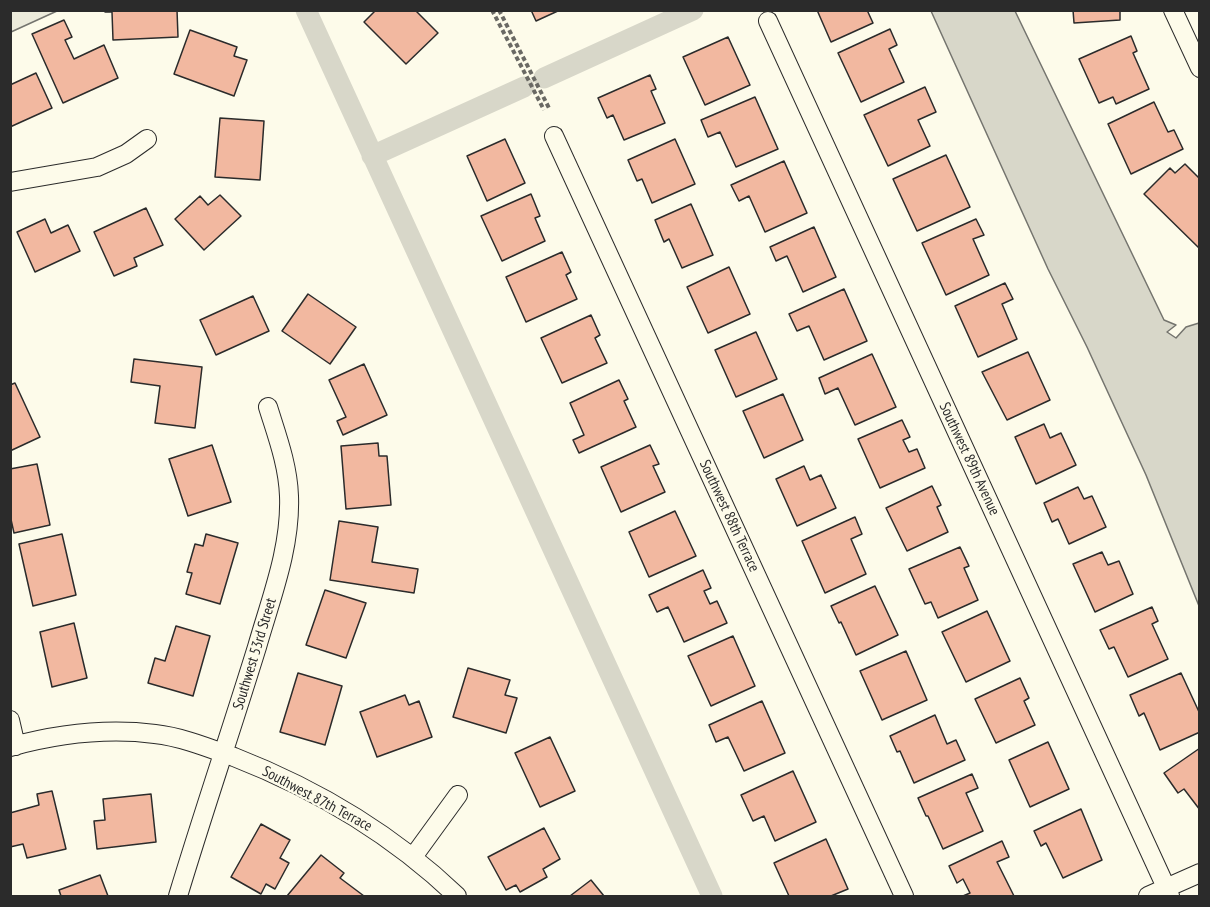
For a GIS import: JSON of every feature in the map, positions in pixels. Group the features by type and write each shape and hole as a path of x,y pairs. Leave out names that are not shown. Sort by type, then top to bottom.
{"street":[{"path":"1173,10 1200,68"},
{"name":"Southwest 89th Avenue","path":"768,21 1168,892"},
{"name":"Southwest 88th Terrace","path":"554,136 904,897"},
{"path":"10,182 97,167 126,154 147,139"},
{"name":"Southwest 53rd Street","path":"178,897 277,580 289,525 289,495 285,464 268,407"},
{"path":"10,720 13,747"},
{"name":"Southwest 87th Terrace","path":"13,747 81,734 119,732 156,734 192,742 264,769 299,786 378,832 413,856 457,897"},
{"path":"413,856 458,795"},
{"path":"1148,897 1168,892 1200,873"}],"path":[{"path":"492,10 547,109 499,10"}],"shaded area":[{"path":"11,10 57,10 57,11 11,32"},
{"path":"931,11 1015,11 1164,320 1176,325 1167,332 1176,338 1186,327 1199,323 1199,606 1146,475 1048,269"}],"building":[{"path":"105,10 177,10 178,37 113,40 112,12 105,12"},
{"path":"376,10 415,10 438,33 406,64 364,22"},
{"path":"531,10 560,10 536,21"},
{"path":"817,10 867,10 873,23 831,42"},
{"path":"1073,10 1120,10 1120,20 1074,23"},
{"path":"64,20 72,37 65,40 74,59 104,45 118,78 63,103 32,34"},
{"path":"890,29 897,45 889,49 904,82 861,102 838,53"},
{"path":"190,30 237,47 234,56 247,60 234,96 174,74"},
{"path":"1131,36 1137,51 1133,53 1149,89 1116,104 1113,97 1099,103 1079,59"},
{"path":"728,37 750,85 705,105 683,57"},
{"path":"36,73 52,108 10,127 10,85"},
{"path":"650,75 656,89 651,91 665,123 624,140 613,115 607,118 598,98"},
{"path":"925,87 936,112 918,120 930,146 888,166 864,115"},
{"path":"755,97 778,149 736,167 720,132 708,137 701,120"},
{"path":"1154,102 1168,132 1174,130 1183,149 1131,174 1108,124"},
{"path":"220,118 264,121 260,180 215,177"},
{"path":"505,139 525,183 487,201 467,156"},
{"path":"675,139 695,184 652,203 642,179 637,181 628,160"},
{"path":"946,155 970,207 917,231 893,179"},
{"path":"784,161 807,213 765,232 749,196 739,201 731,185"},
{"path":"1185,164 1200,179 1200,249 1144,194 1170,168 1175,173"},
{"path":"531,194 540,216 535,218 545,241 502,261 481,216"},
{"path":"220,195 241,216 204,250 175,219 200,196 208,205"},
{"path":"691,204 713,255 682,268 669,239 664,242 655,220"},
{"path":"146,208 163,245 134,258 137,266 114,276 94,232"},
{"path":"45,219 51,233 68,225 80,251 35,272 17,232"},
{"path":"976,219 984,235 973,239 989,275 946,295 922,243"},
{"path":"814,227 836,277 803,292 787,256 776,261 770,247"},
{"path":"562,252 571,272 566,275 577,299 526,322 506,277"},
{"path":"729,267 750,314 708,333 687,287"},
{"path":"1005,283 1013,299 1002,304 1017,339 978,357 955,306"},
{"path":"844,289 867,341 824,360 809,326 797,331 789,314"},
{"path":"308,294 356,327 330,364 282,331"},
{"path":"253,296 269,331 216,355 200,320"},
{"path":"591,315 600,335 595,338 607,363 562,383 541,338"},
{"path":"756,332 777,379 736,397 715,350"},
{"path":"1028,352 1050,400 1007,420 982,372"},
{"path":"872,354 896,407 855,425 838,388 825,394 819,378"},
{"path":"134,359 202,367 195,428 155,423 160,386 131,382"},
{"path":"364,364 387,415 343,435 337,421 346,417 329,380"},
{"path":"619,380 628,399 624,401 636,427 579,453 573,440 584,435 570,403"},
{"path":"15,383 40,437 10,451 10,385"},
{"path":"783,394 803,440 764,458 743,411"},
{"path":"902,420 910,437 903,440 909,452 917,449 925,468 880,488 858,439"},
{"path":"1044,424 1050,438 1061,433 1076,465 1036,484 1015,437"},
{"path":"378,443 379,456 387,456 391,505 346,509 341,446"},
{"path":"212,445 231,502 188,516 169,459"},
{"path":"650,445 659,464 653,466 665,492 621,512 601,467"},
{"path":"37,464 50,525 14,533 10,515 10,469"},
{"path":"804,466 810,480 821,475 836,508 797,526 776,479"},
{"path":"932,486 941,505 937,507 948,532 907,551 886,508"},
{"path":"1078,487 1084,499 1092,496 1106,527 1069,544 1058,519 1052,522 1044,503"},
{"path":"675,511 696,556 649,577 629,532"},
{"path":"855,517 862,534 851,539 866,574 825,593 802,541"},
{"path":"339,521 378,527 372,562 418,569 414,593 330,580"},
{"path":"62,534 76,595 33,606 19,544"},
{"path":"206,534 238,543 220,604 186,594 192,573 187,572 195,544 203,546"},
{"path":"960,547 969,566 964,568 978,600 938,618 931,602 925,604 909,569"},
{"path":"1102,552 1108,565 1119,561 1133,594 1095,612 1073,564"},
{"path":"703,570 711,588 704,591 710,604 717,601 727,623 684,642 668,607 657,612 649,595"},
{"path":"875,586 898,635 856,655 831,606"},
{"path":"325,590 366,603 346,658 306,645"},
{"path":"1152,607 1158,621 1152,624 1168,659 1128,677 1114,647 1109,649 1100,630"},
{"path":"987,611 1010,661 966,682 942,632"},
{"path":"74,623 87,678 52,687 40,632"},
{"path":"176,626 210,636 193,696 148,683 155,658 165,661"},
{"path":"733,636 755,686 711,706 688,656"},
{"path":"906,651 927,700 882,720 860,671"},
{"path":"468,668 510,680 505,695 517,698 506,733 453,717"},
{"path":"298,673 342,686 325,745 280,732"},
{"path":"1181,673 1200,714 1200,732 1160,750 1144,713 1139,716 1130,695"},
{"path":"1020,678 1029,698 1024,701 1035,725 996,743 975,699"},
{"path":"405,695 409,705 419,701 432,737 377,757 360,712"},
{"path":"762,701 785,753 744,771 728,737 716,742 709,725"},
{"path":"935,715 947,744 956,740 965,760 914,783 900,751 897,752 890,736"},
{"path":"550,737 575,791 540,807 515,753"},
{"path":"1048,742 1069,789 1030,807 1009,760"},
{"path":"1200,748 1200,810 1184,789 1178,793 1164,773"},
{"path":"793,771 816,822 775,841 764,816 753,821 741,795"},
{"path":"972,774 978,788 966,793 983,831 943,849 918,798"},
{"path":"52,791 66,849 27,858 23,844 10,847 10,813 39,805 37,794"},
{"path":"151,794 156,842 97,849 94,821 105,820 103,799"},
{"path":"1081,809 1102,860 1063,878 1046,843 1041,846 1034,831"},
{"path":"261,824 290,840 280,858 289,863 275,889 266,884 261,894 231,877"},
{"path":"544,828 560,859 543,869 547,877 520,892 516,885 506,890 488,857"},
{"path":"826,839 848,889 831,896 789,896 774,863"},
{"path":"1002,841 1009,857 997,862 1014,896 963,896 970,893 963,879 957,883 949,866"},
{"path":"321,855 344,873 340,878 364,896 287,896"},
{"path":"100,875 108,896 61,896 59,890"},
{"path":"591,880 604,896 570,896"}],"waterway":[{"path":"306,10 712,896"},
{"path":"544,78 693,10"},
{"path":"372,156 524,87"}]}
